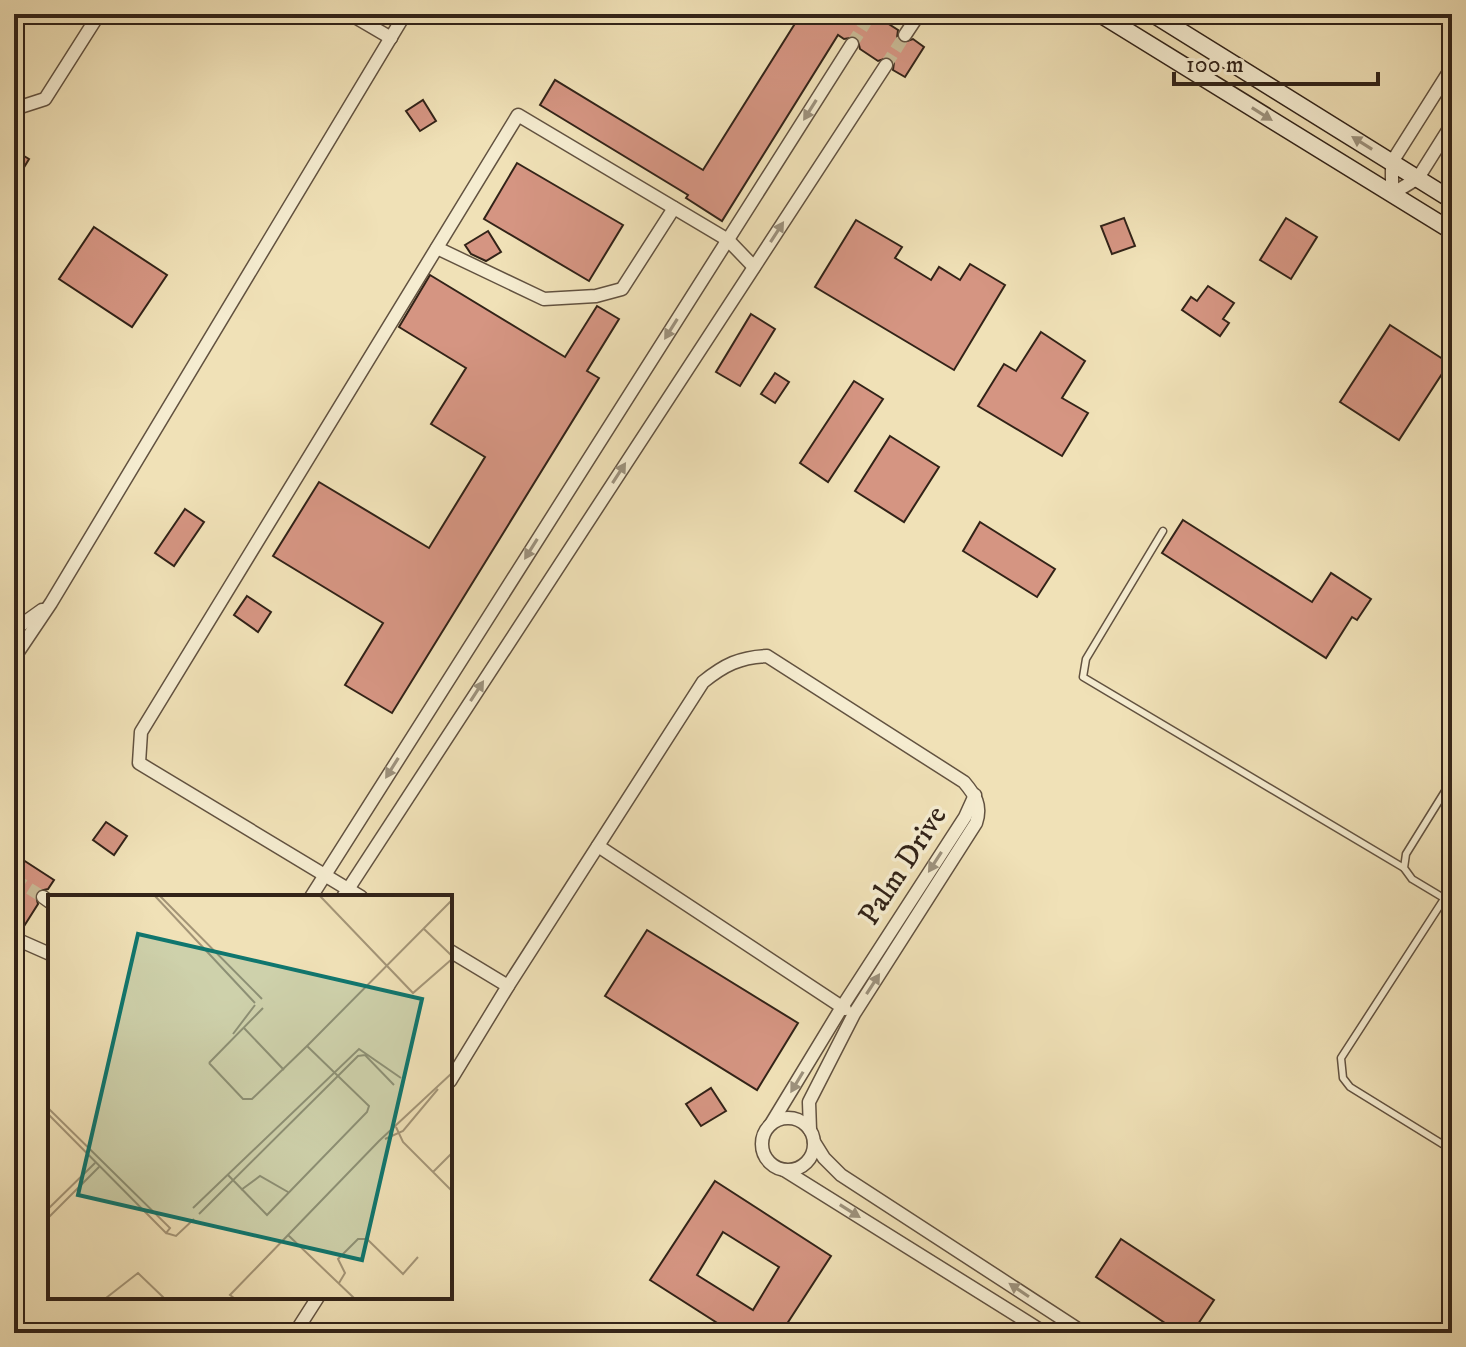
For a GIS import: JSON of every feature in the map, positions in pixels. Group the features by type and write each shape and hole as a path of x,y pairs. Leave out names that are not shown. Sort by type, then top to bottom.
{"main road":[{"path":"1100,14 1452,231"},
{"path":"1153,14 1452,200"}],"street":[{"path":"14,109 45,99 99,14"},
{"path":"350,14 391,38"},
{"path":"14,658 51,603 405,14"},
{"path":"905,35 919,14"},
{"path":"312,895 852,44"},
{"path":"754,267 728,240 518,115 141,732 139,763 324,875 345,893 886,65"},
{"path":"1392,194 1392,162 1452,67"},
{"path":"1392,194 1418,178 1452,124"},
{"path":"437,248 544,299 596,296 622,289 674,208"},
{"path":"14,630 51,603"},
{"path":"452,1078 703,682 723,666 747,657 767,656 964,782 975,795"},
{"name":"Palm Drive","path":"975,795 965,817 842,1007 762,1139 764,1155 774,1166 1045,1333"},
{"name":"Palm Drive","path":"812,1136 809,1102 854,1014 976,823 980,811 975,795"},
{"path":"598,846 854,1014"},
{"path":"16,939 48,953"},
{"path":"452,952 508,986"},
{"path":"771,1124 784,1118 798,1120 841,1175 1084,1333"},
{"path":"784,1170 801,1166 811,1158 812,1136"},
{"path":"295,1333 317,1299"}],"lane":[{"path":"1163,531 1086,659 1083,677 1404,868 1412,879 1452,903"},
{"path":"1404,868 1406,854 1452,780"},
{"path":"1444,899 1341,1058 1340,1068 1350,1087 1452,1150"}],"building":[{"path":"801,14 873,14 898,30 897,38 901,43 913,39 924,47 905,77 893,70 894,62 890,57 878,61 860,49 857,37 844,39 838,35 722,221 686,198 688,195 540,105 555,80 703,170"},
{"path":"423,100 436,121 420,131 406,111"},
{"path":"14,150 29,159 14,184"},
{"path":"517,163 623,225 589,281 484,219"},
{"path":"1124,218 1135,246 1112,254 1101,226"},
{"path":"1286,218 1317,237 1291,279 1260,260"},
{"path":"856,220 902,247 895,258 931,280 939,267 960,280 970,264 1005,285 954,370 815,287"},
{"path":"94,227 167,275 132,327 59,279"},
{"path":"488,231 501,252 486,261 471,254 465,245"},
{"path":"430,275 565,357 597,306 619,319 587,371 599,378 392,713 345,685 383,623 273,556 319,482 429,548 485,457 431,424 466,368 399,327"},
{"path":"1208,286 1234,303 1223,319 1229,323 1220,336 1182,310 1191,297 1197,301"},
{"path":"751,314 775,329 740,386 716,372"},
{"path":"1390,325 1449,363 1399,440 1340,402"},
{"path":"1041,332 1085,361 1062,398 1088,413 1062,456 978,406 1004,364 1016,371"},
{"path":"775,373 789,382 775,403 761,394"},
{"path":"854,381 883,399 828,482 800,463"},
{"path":"890,436 939,467 904,522 855,491"},
{"path":"185,509 204,522 174,566 155,553"},
{"path":"1183,520 1312,602 1331,573 1371,599 1357,620 1352,617 1326,658 1162,553"},
{"path":"980,522 1055,569 1037,597 963,551"},
{"path":"247,596 271,612 258,632 234,615"},
{"path":"106,822 127,836 114,855 93,840"},
{"path":"14,854 54,880 48,889 35,892 38,904 21,931 14,930"},
{"path":"647,930 798,1023 757,1090 605,996"},
{"path":"711,1088 726,1111 701,1126 686,1104"},
{"path":"715,1181 831,1256 781,1333 733,1333 650,1280","holes":["723,1232 779,1267 753,1310 697,1275"]},
{"path":"1121,1239 1214,1300 1192,1333 1180,1333 1096,1277"}],"tunnel":[{"path":"852,44 871,14"},
{"path":"886,65 905,35"},
{"path":"14,879 43,897"}]}
